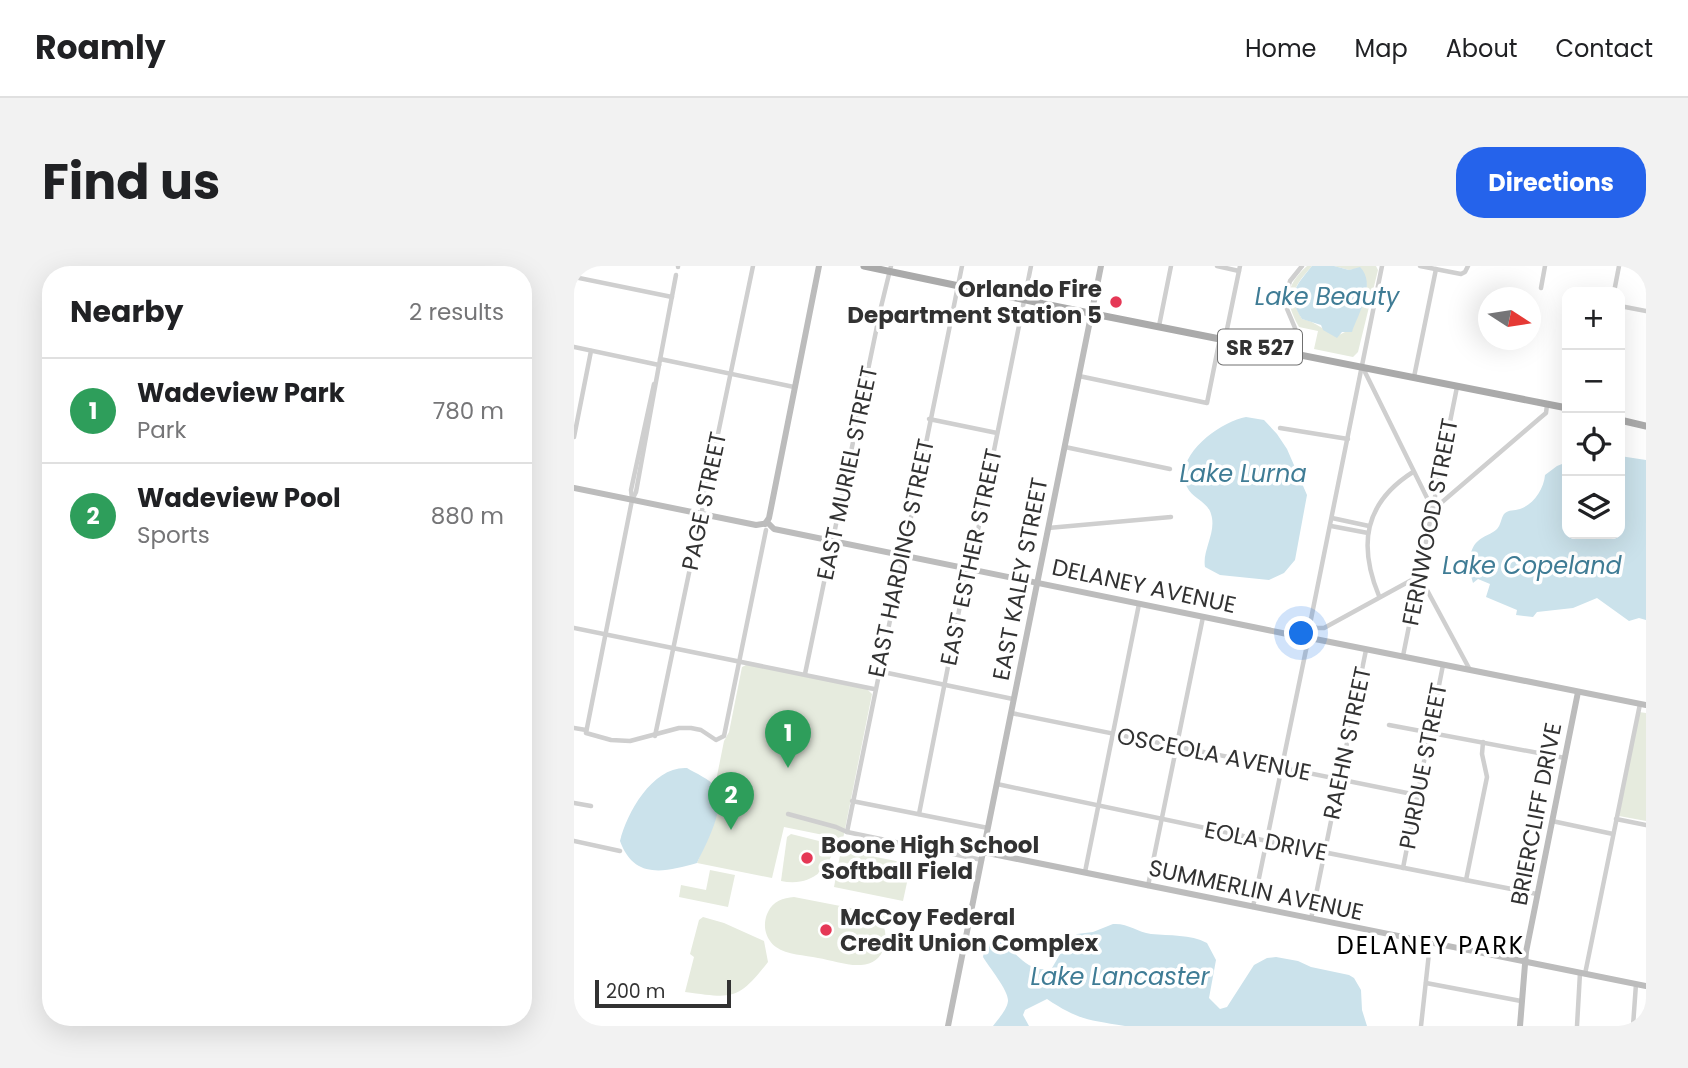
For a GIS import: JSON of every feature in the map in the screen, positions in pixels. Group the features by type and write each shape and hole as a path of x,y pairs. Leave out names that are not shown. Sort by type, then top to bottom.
{"main road":[{"name":"SR 527","path":"864,266 890,269 1292,354 1562,406"},
{"path":"1625,421 1646,426"}],"street":[{"name":"PAGE STREET","path":"655,736 753,266"},
{"path":"574,728 621,741 641,740 679,728 691,727 701,730 713,739 721,740 727,732 819,266"},
{"name":"EAST HARDING STREET","path":"847,832 962,266"},
{"name":"EAST ESTHER STREET","path":"919,814 1031,266"},
{"name":"EAST KALEY STREET","path":"982,860 1101,266"},
{"path":"1159,326 1171,266"},
{"path":"1078,376 1207,402 1240,268 1217,266"},
{"path":"1292,354 1296,328 1287,309 1286,295 1290,281 1302,266"},
{"path":"1253,908 1382,266"},
{"path":"1420,266 1461,274 1466,269"},
{"path":"1541,288 1545,266"},
{"path":"1615,287 1619,266"},
{"name":"EAST MURIEL STREET","path":"805,674 890,269"},
{"path":"1414,378 1436,269"},
{"path":"586,732 632,500 631,491 676,275"},
{"path":"574,277 672,297"},
{"path":"1625,307 1646,311"},
{"path":"574,347 731,373 794,387"},
{"path":"574,437 591,351"},
{"path":"1362,368 1433,509 1541,418 1546,413 1547,404"},
{"path":"1357,392 1364,385 1372,387"},
{"name":"FERNWOOD STREET","path":"1403,657 1457,386"},
{"path":"929,419 997,433"},
{"path":"1280,428 1348,439"},
{"path":"1064,447 1170,469"},
{"path":"1380,596 1370,573 1367,557 1369,526 1382,498 1397,482 1413,472"},
{"name":"DELANEY AVENUE","path":"574,488 1643,704"},
{"path":"1048,528 1171,517"},
{"path":"1332,518 1369,526"},
{"path":"1331,526 1368,533"},
{"path":"1308,637 1317,628 1324,628 1419,576 1470,670"},
{"path":"1085,872 1139,603"},
{"path":"1148,886 1203,617"},
{"path":"574,628 874,689"},
{"name":"RAEHN STREET","path":"1311,919 1366,650"},
{"name":"PURDUE STREET","path":"1403,868 1443,665"},
{"path":"878,671 1013,699"},
{"name":"BRIERCLIFF DRIVE","path":"1520,1026 1524,962 1578,692"},
{"path":"1577,1026 1582,973 1643,704"},
{"name":"OSCEOLA AVENUE","path":"1011,713 1418,795"},
{"path":"1389,725 1565,758"},
{"path":"1466,880 1487,777 1482,754 1483,742"},
{"name":"EOLA DRIVE","path":"997,784 1098,804 1161,820 1537,894"},
{"path":"852,801 988,828"},
{"path":"574,803 591,806"},
{"path":"788,814 847,832 982,860 948,1026"},
{"path":"1616,819 1646,825"},
{"path":"1551,821 1613,834"},
{"path":"574,841 620,851"},
{"name":"SUMMERLIN AVENUE","path":"983,852 1646,986"},
{"path":"1421,1026 1430,944"},
{"path":"1426,983 1521,1001"},
{"path":"1633,1026 1636,984"}],"shaded area":[{"path":"1307,266 1312,266 1295,290 1297,310 1302,319 1339,335 1351,332 1364,298 1366,283 1360,268 1349,270 1334,266 1376,266 1378,270 1358,352 1353,357 1314,349 1318,331 1299,327 1291,309 1289,295 1294,281"},
{"path":"748,664 867,689 872,694 843,839 784,827 772,878 697,863 718,811 718,793 715,786 724,741 729,732 742,667"},
{"path":"1639,712 1646,713 1646,821 1619,816"},
{"name":"Boone High School Softball Field","path":"791,834 835,845 823,869 800,882 781,881 787,837"},
{"path":"841,850 911,864 903,901 834,887"},
{"path":"710,870 735,875 728,907 679,897 681,885 706,890"},
{"name":"McCoy Federal Credit Union Complex","path":"794,897 897,917 895,922 881,920 885,942 881,955 869,964 850,965 780,950 772,944 765,926 770,908 782,899"},
{"path":"703,917 724,923 764,941 768,962 741,991 724,996 685,992 694,957 690,954 699,920"}],"water":[{"name":"Lake Beauty","path":"1312,266 1334,266 1349,270 1360,267 1365,274 1365,299 1352,332 1342,332 1337,338 1323,330 1321,325 1302,319 1295,303 1295,291"},
{"name":"Lake Lurna","path":"1246,417 1264,420 1277,434 1287,449 1307,495 1295,560 1284,573 1269,580 1220,575 1205,567 1212,527 1211,514 1207,506 1189,491 1184,475 1186,464 1201,442 1224,426"},
{"name":"Lake Copeland","path":"1625,457 1646,460 1646,620 1639,618 1629,621 1597,598 1573,608 1537,612 1533,617 1516,615 1517,610 1486,597 1490,584 1478,579 1473,583 1470,561 1474,545 1497,529 1506,512 1525,507 1533,500 1545,475 1562,464 1562,539 1625,539"},
{"path":"687,768 710,781 718,795 717,814 705,846 697,863 662,870 642,867 626,854 620,841 623,829 635,805 653,783 663,774"},
{"name":"Lake Lancaster","path":"1113,924 1151,934 1187,937 1207,943 1216,960 1209,998 1220,1009 1227,1007 1254,965 1267,958 1298,961 1311,967 1349,975 1361,990 1362,1010 1367,1026 1125,1026 1084,1018 1047,999 1025,1010 1023,1015 1029,1026 993,1026 1008,1001 1002,985 983,957 985,945 998,941 1004,943 1031,966 1052,968 1063,949 1077,934 1093,932"}],"place":[{"name":"Orlando Fire Department Station 5","path":"1116,302"},
{"name":"Wadeview Park","path":"788,768"},
{"name":"Wadeview Pool","path":"731,830"},
{"name":"Boone High School Softball Field","path":"807,858"},
{"name":"McCoy Federal Credit Union Complex","path":"826,930"}],"district":[{"name":"DELANEY PARK","path":"1431,945"}]}
